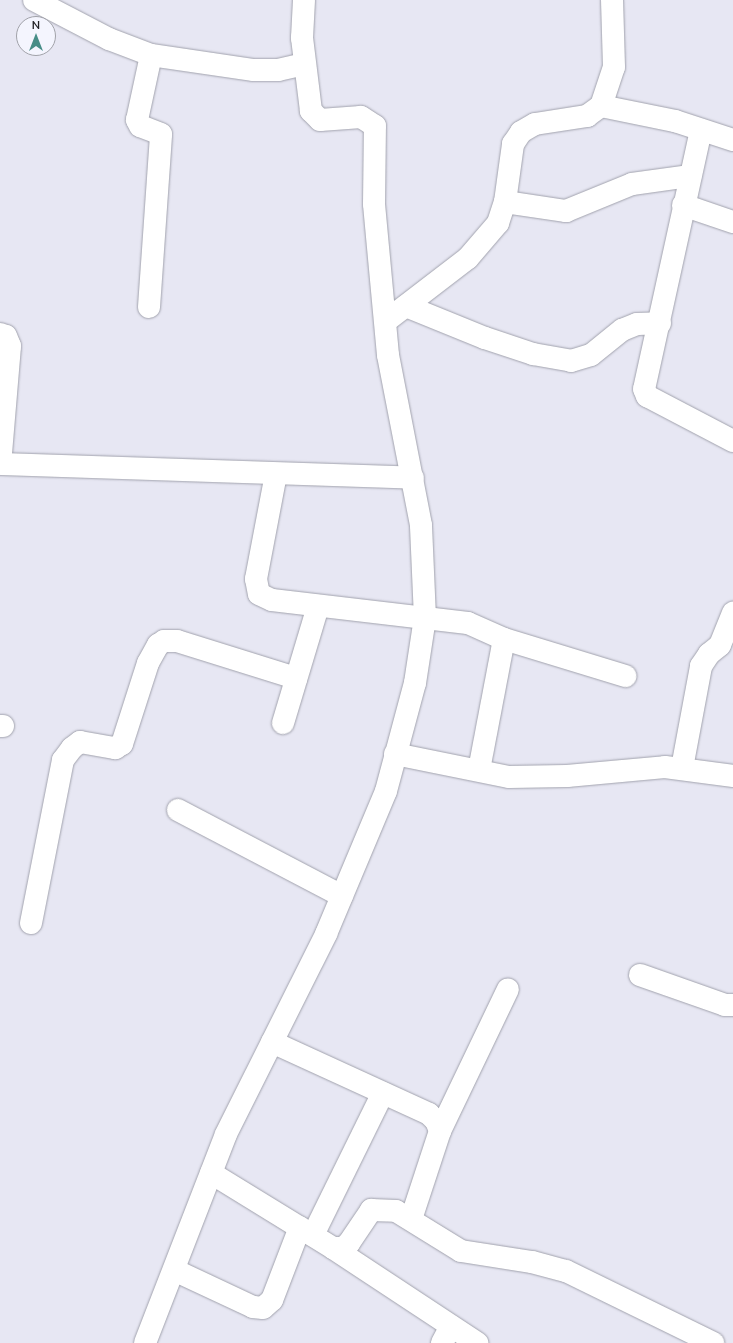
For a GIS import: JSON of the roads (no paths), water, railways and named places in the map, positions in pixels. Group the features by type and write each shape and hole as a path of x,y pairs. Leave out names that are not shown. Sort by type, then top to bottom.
{"street":[{"path":"34,0 109,39 151,55 254,70 292,67"},
{"path":"145,1343 226,1134 326,934 328,889 386,791 395,754 416,684 425,618 422,533 413,478 395,397 374,204 375,126 361,117 320,120 311,111 292,67 302,38 304,0"},
{"path":"386,321 468,258 485,242 498,223 505,202 513,144 521,132 534,124 587,116 601,106 614,67 612,0"},
{"path":"149,307 161,134 140,126 138,120 151,55"},
{"path":"601,106 675,122 733,140"},
{"path":"701,130 683,205 660,323 644,389 647,396 733,441"},
{"path":"505,202 566,211 632,184 690,176"},
{"path":"683,205 733,222"},
{"path":"406,306 485,338 534,354 570,361 591,355 622,330 637,324 660,323"},
{"path":"0,334 6,336 10,346 0,464 413,478"},
{"path":"276,474 256,588 259,594 272,600 453,620 479,626 504,639 624,676"},
{"path":"283,723 318,606"},
{"path":"682,768 701,666 709,654 720,645 733,613"},
{"path":"480,770 504,639"},
{"path":"31,923 63,760 72,748 80,742 115,748 122,744 148,663 158,645 164,641 177,641 296,678"},
{"path":"395,754 509,777 536,778 634,768 682,768 733,776"},
{"path":"178,810 328,889"},
{"path":"640,975 725,1005 733,1005"},
{"path":"411,1219 440,1131 508,989"},
{"path":"272,1042 429,1114 440,1131"},
{"path":"174,1270 253,1307 263,1308 272,1300 307,1231 383,1093"},
{"path":"211,1173 333,1248 447,1334 477,1343"},
{"path":"333,1248 343,1248 349,1243 371,1210 396,1211 462,1251 532,1262 566,1271 713,1343"}]}
